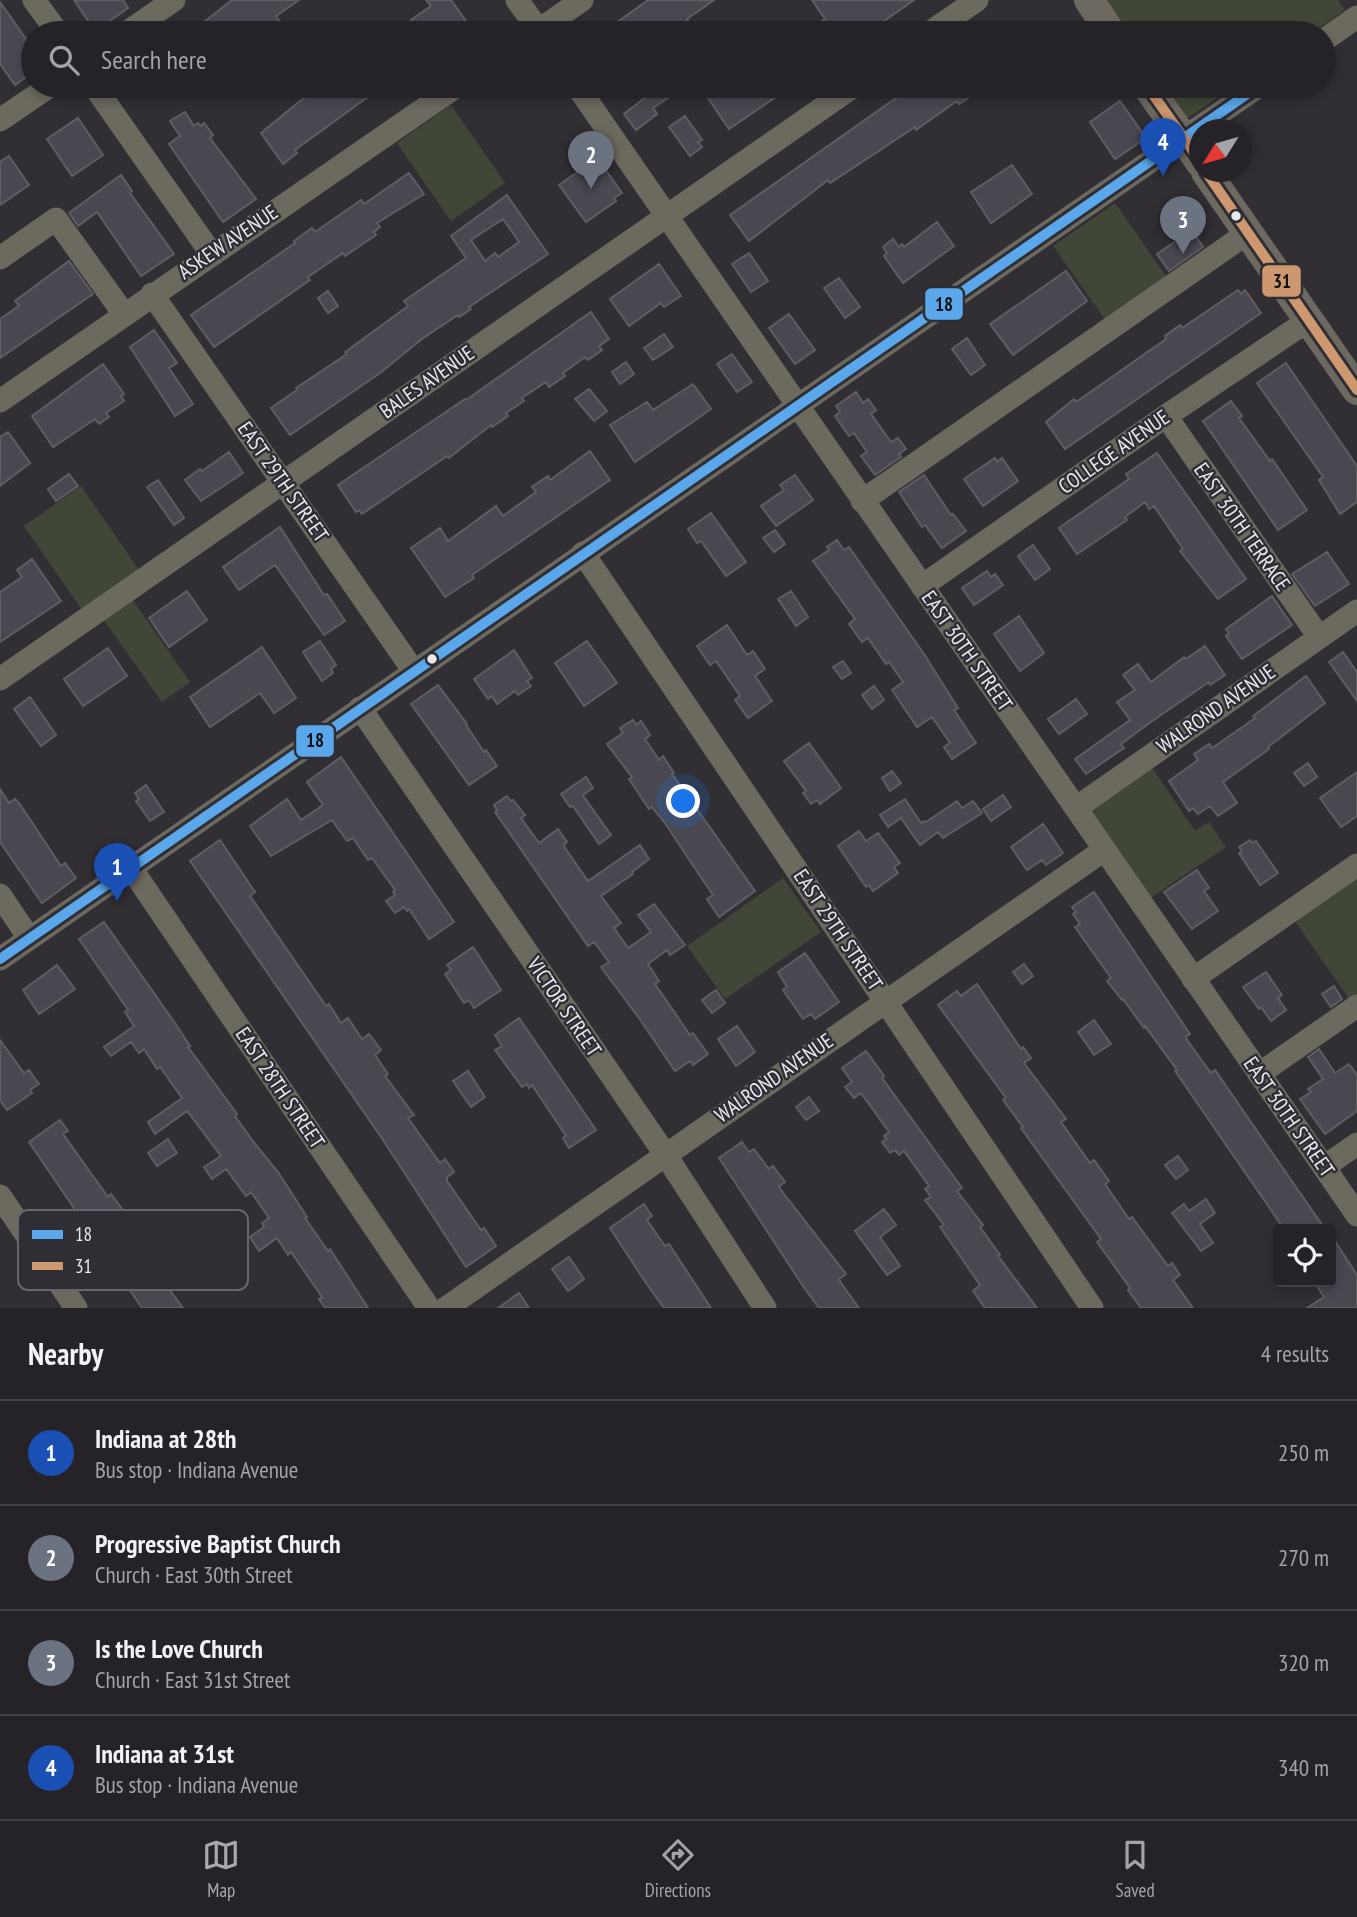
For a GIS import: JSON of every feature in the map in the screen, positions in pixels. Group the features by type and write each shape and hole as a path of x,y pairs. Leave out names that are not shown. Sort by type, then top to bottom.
{"main road":[{"path":"1089,0 1103,21"},
{"path":"1155,98 1189,148"},
{"path":"1213,182 1357,390"}],"street":[{"path":"34,0 49,21"},
{"path":"143,21 174,0"},
{"path":"517,0 531,21"},
{"path":"553,21 582,0"},
{"path":"946,21 977,0"},
{"path":"1336,32 1357,17"},
{"path":"0,120 32,98"},
{"path":"102,98 211,253"},
{"name":"ASKEW AVENUE","path":"0,401 439,98"},
{"name":"EAST 30TH STREET","path":"585,98 1357,1215"},
{"name":"BALES AVENUE","path":"0,679 837,98"},
{"path":"1224,119 1246,98"},
{"path":"0,959 413,670 799,406 1189,152"},
{"path":"0,258 56,219 124,314"},
{"path":"862,501 1249,232"},
{"name":"EAST 29TH STREET","path":"152,294 413,670"},
{"name":"COLLEGE AVENUE","path":"922,586 1309,320"},
{"name":"EAST 30TH TERRACE","path":"1166,416 1319,637"},
{"name":"EAST 29TH STREET","path":"583,553 1092,1308"},
{"name":"WALROND AVENUE","path":"1076,808 1357,611"},
{"name":"VICTOR STREET","path":"360,708 665,1154 765,1308"},
{"name":"WALROND AVENUE","path":"446,1308 1104,850"},
{"path":"1193,979 1357,865"},
{"name":"EAST 28TH STREET","path":"131,868 429,1308"},
{"path":"0,895 29,938"},
{"path":"1259,1074 1357,1006"},
{"path":"1324,1167 1357,1144"},
{"path":"0,1196 18,1223"},
{"path":"64,1290 76,1308"}],"green space":[{"path":"1103,0 1338,0 1345,10 1329,21 1118,21"},
{"path":"1171,98 1217,98 1186,119"},
{"path":"451,105 505,183 451,221 397,143"},
{"path":"1115,203 1170,282 1109,325 1053,246"},
{"path":"81,486 139,570 82,610 24,526"},
{"path":"132,599 190,682 162,702 103,619"},
{"path":"1151,766 1195,831 1209,822 1226,847 1149,899 1091,814 1091,807"},
{"path":"1357,876 1357,1000 1352,1003 1294,920"},
{"path":"783,878 821,932 725,999 687,946"}],"building":[{"path":"74,0 123,0 128,8 109,21 88,21"},
{"path":"232,0 299,0 276,16 280,21 205,21"},
{"path":"426,0 451,0 466,21 412,21 431,6"},
{"path":"648,0 714,0 687,19 688,21 619,21"},
{"path":"812,0 914,0 884,21 822,21 825,19"},
{"path":"0,2 21,32 21,81 15,85 0,64"},
{"path":"304,98 366,98 295,150 297,153 283,164 261,133"},
{"path":"645,98 668,98 653,108 657,114 636,130 624,114"},
{"path":"708,98 774,98 729,129"},
{"path":"896,98 968,98 959,104 957,101 916,130 915,127 830,183 828,180 749,241 730,215"},
{"path":"1120,101 1146,138 1115,159 1090,122"},
{"path":"185,112 194,126 204,123 213,135 210,138 256,199 223,222 169,144 180,136 170,121"},
{"path":"685,116 702,140 698,142 702,147 690,156 669,127"},
{"path":"78,118 103,155 72,176 47,139"},
{"path":"9,156 29,185 0,205 0,162"},
{"path":"597,158 622,193 614,198 616,201 586,222 559,185"},
{"path":"1012,165 1032,194 991,223 971,192"},
{"path":"409,173 424,194 377,223 380,227 374,232 376,235 308,277 310,280 214,347 191,315 295,243 294,241 312,228 315,232 361,200 364,204"},
{"path":"121,175 132,191 130,193 174,254 141,276 97,212 78,226 69,213"},
{"path":"507,195 548,254 469,307 471,309 422,339 380,373 290,435 271,408 408,306 404,301 466,258 451,236","holes":["503,219 519,242 498,257 495,253 485,261 471,240"]},
{"path":"937,222 954,246 903,283 884,256 887,253 883,247 893,239 899,247 902,244 904,247"},
{"path":"1192,230 1203,247 1169,271 1157,254"},
{"path":"749,253 768,281 751,292 732,264"},
{"path":"69,261 93,294 0,358 0,319 19,306 15,301"},
{"path":"659,264 681,296 664,307 661,303 629,326 610,299"},
{"path":"1066,271 1087,301 1013,355 990,324"},
{"path":"839,278 860,307 845,318 824,288"},
{"path":"1238,290 1241,294 1245,290 1261,313 1065,449 1046,422 1074,399 1076,402 1166,339 1165,336 1180,325 1182,328"},
{"path":"328,291 338,306 328,313 318,298"},
{"path":"591,312 609,339 599,346 602,350 588,360 585,357 549,387 546,382 522,398 524,401 506,413 508,416 492,427 491,425 449,458 447,456 362,514 359,510 356,512 338,485"},
{"path":"789,314 815,350 795,364 769,328"},
{"path":"154,330 177,363 169,368 193,404 175,416 130,347"},
{"path":"664,334 673,347 653,360 644,348"},
{"path":"967,338 985,365 971,375 952,349"},
{"path":"732,354 752,382 737,392 717,364"},
{"path":"626,362 634,374 620,384 612,372"},
{"path":"1286,363 1357,466 1357,502 1340,514 1319,480 1323,477 1257,383"},
{"path":"103,364 124,394 121,396 124,401 106,413 109,417 99,424 95,419 53,447 32,416"},
{"path":"693,384 711,409 635,462 610,425 647,402 653,410"},
{"path":"589,389 607,411 594,421 575,399"},
{"path":"856,392 863,403 868,399 876,410 871,414 891,442 898,438 906,449 899,454 901,457 875,475 861,456 867,452 854,433 849,436 835,416 840,412 836,406"},
{"path":"1231,401 1242,416 1239,418 1270,461 1272,459 1307,510 1278,530 1203,421"},
{"path":"8,432 30,463 0,486 0,437"},
{"path":"590,451 610,480 472,575 474,578 445,597 411,548 440,528 448,541 496,506 503,516 536,492 532,487 548,476 550,480"},
{"path":"229,452 243,473 201,501 185,480"},
{"path":"1157,453 1246,579 1218,599 1180,551 1183,549 1154,506 1149,509 1145,502 1125,517 1127,520 1077,554 1059,528 1129,479 1126,474"},
{"path":"995,458 997,462 1002,458 1018,481 983,506 964,479"},
{"path":"69,474 78,486 56,501 48,489"},
{"path":"795,475 813,500 776,526 761,506 784,490 780,485"},
{"path":"924,475 951,515 953,514 966,531 942,548 925,525 922,527 899,492"},
{"path":"158,480 184,518 174,525 147,487"},
{"path":"711,513 746,562 726,576 701,541 697,543 688,529"},
{"path":"280,527 324,595 327,594 345,621 324,635 275,565 239,590 223,567"},
{"path":"775,530 785,544 774,552 763,538"},
{"path":"837,540 844,550 849,547 924,654 958,708 954,710 976,743 952,759 944,747 950,743 932,717 917,727 892,690 903,682 868,638 862,642 849,624 855,619 813,561 829,550 827,547"},
{"path":"1033,545 1050,569 1035,580 1018,556"},
{"path":"1327,552 1349,584 1315,606 1292,574"},
{"path":"32,559 61,601 0,642 0,592 22,577 17,570"},
{"path":"987,571 991,577 995,574 1003,585 974,605 962,588"},
{"path":"187,591 207,620 169,647 149,618"},
{"path":"791,591 808,617 796,626 778,599"},
{"path":"1272,596 1292,625 1242,659 1226,636 1229,634 1226,629"},
{"path":"1019,616 1044,653 1020,671 994,634"},
{"path":"727,625 747,655 753,651 765,669 755,676 772,701 748,718 735,700 740,696 716,661 710,665 697,646"},
{"path":"320,641 336,665 331,669 333,673 322,681 303,652"},
{"path":"587,641 617,683 584,706 555,663"},
{"path":"1205,646 1225,675 1210,685 1209,682 1155,719 1121,744 1124,748 1086,774 1075,759 1130,720 1117,702 1135,690 1123,675 1138,664 1151,682 1184,657 1186,659"},
{"path":"262,647 296,698 274,713 260,693 210,727 190,697"},
{"path":"108,648 127,676 83,706 64,679"},
{"path":"514,650 532,678 527,681 531,686 518,695 515,691 497,704 492,696 488,699 474,679"},
{"path":"1343,652 1357,672 1357,701 1329,662"},
{"path":"843,661 851,673 842,679 833,667"},
{"path":"1306,676 1325,703 1223,782 1237,803 1218,816 1210,806 1198,814 1193,808 1189,811 1169,781 1198,760 1194,754 1209,744 1212,748 1241,728"},
{"path":"438,685 484,752 486,750 497,766 469,785 411,704"},
{"path":"874,686 884,700 872,709 862,695"},
{"path":"30,697 56,735 41,746 14,709"},
{"path":"1076,699 1087,714 1059,734 1048,719"},
{"path":"633,720 636,725 641,721 650,735 645,739 659,760 663,756 674,773 672,774 755,891 719,917 707,899 713,895 667,826 652,807 649,809 629,779 632,777 607,744 623,733 620,728"},
{"path":"809,743 841,788 820,804 817,800 811,804 803,793 806,791 784,761"},
{"path":"341,757 454,922 429,939 409,909 407,911 404,907 395,913 386,901 395,895 395,890 372,858 368,860 353,838 347,841 332,820 271,856 250,826 287,799 301,820 323,805 307,782"},
{"path":"1308,763 1317,777 1304,786 1294,773"},
{"path":"892,771 901,783 890,791 882,778"},
{"path":"1357,772 1357,816 1341,827 1320,798"},
{"path":"586,777 593,788 583,795 611,835 599,844 573,806 570,807 561,794"},
{"path":"146,785 164,812 150,821 136,801 139,799 135,793"},
{"path":"0,789 9,803 15,799 19,803 61,866 65,863 76,878 42,903 0,842"},
{"path":"1003,795 1011,807 991,821 983,809"},
{"path":"507,796 525,815 521,818 539,843 558,829 567,842 564,844 565,848 588,881 640,845 649,859 632,872 633,874 601,896 621,923 614,928 628,948 651,932 638,915 654,904 685,945 670,955 667,950 648,964 659,981 655,984 690,1035 693,1033 708,1054 693,1065 690,1061 675,1071 601,967 609,962 594,942 588,946 495,812 497,810 494,805"},
{"path":"905,799 921,823 957,801 962,808 973,801 982,813 943,838 938,832 920,845 901,818 888,827 880,815"},
{"path":"1043,824 1063,853 1046,865 1042,860 1027,870 1011,847"},
{"path":"859,831 866,841 878,833 900,863 894,867 898,873 873,891 869,885 866,887 838,846"},
{"path":"220,840 255,892 250,896 326,1006 329,1004 341,1023 348,1018 362,1039 369,1034 381,1050 375,1055 388,1074 385,1076 414,1115 408,1118 440,1163 445,1159 454,1172 447,1177 447,1181 481,1230 484,1228 496,1246 466,1267 381,1137 190,861"},
{"path":"1250,840 1252,843 1256,841 1278,873 1260,885 1239,853 1242,851 1239,847"},
{"path":"1197,870 1209,888 1204,891 1218,911 1192,929 1164,892"},
{"path":"1094,892 1190,1034 1186,1036 1187,1040 1211,1073 1215,1070 1322,1224 1281,1224 1175,1071 1177,1070 1107,981 1111,978 1075,927 1080,924 1072,907"},
{"path":"104,922 177,1026 190,1046 188,1047 237,1114 235,1116 278,1172 307,1217 305,1218 328,1251 330,1249 368,1308 325,1308 319,1299 322,1297 291,1252 288,1255 277,1238 259,1251 250,1237 264,1227 262,1223 269,1218 251,1192 246,1196 226,1169 212,1179 204,1167 221,1156 187,1111 155,1134 148,1122 182,1098 144,1049 139,1053 131,1042 111,1056 104,1047 134,1026 125,1012 128,1010 79,939"},
{"path":"473,947 501,990 474,1008 469,1000 464,1003 445,974 451,970 447,965"},
{"path":"805,953 839,1002 815,1019 811,1014 803,1019 783,990 787,987 778,972"},
{"path":"1024,964 1033,976 1022,984 1013,972"},
{"path":"57,965 75,989 39,1014 23,990"},
{"path":"1266,972 1282,995 1278,998 1286,1010 1271,1021 1243,987"},
{"path":"977,984 1021,1049 1023,1047 1031,1058 1024,1063 1066,1119 1061,1122 1090,1163 1094,1160 1109,1181 1105,1184 1129,1219 1132,1217 1168,1266 1172,1263 1180,1275 1173,1280 1193,1308 1141,1308 1097,1242 1101,1239 1021,1128 1023,1127 1003,1100 1006,1098 938,1005 957,991 961,996"},
{"path":"1334,986 1342,999 1331,1007 1322,994"},
{"path":"716,990 725,1003 712,1013 702,1000"},
{"path":"519,1018 596,1130 569,1148 563,1138 566,1136 532,1085 529,1088 527,1084 522,1087 495,1050 502,1046 495,1035"},
{"path":"1094,1020 1111,1044 1094,1055 1078,1032"},
{"path":"737,1026 755,1052 736,1066 718,1039"},
{"path":"0,1040 24,1073 29,1070 39,1084 30,1090 32,1093 7,1110 0,1100"},
{"path":"1319,1049 1335,1073 1349,1064 1357,1075 1357,1111 1325,1134 1300,1099 1311,1092 1308,1089 1323,1079 1308,1057"},
{"path":"866,1051 884,1076 882,1078 962,1188 957,1191 983,1225 980,1227 1000,1255 998,1256 1037,1308 985,1308 973,1291 980,1285 940,1227 944,1225 925,1200 931,1197 925,1189 929,1186 904,1151 899,1155 895,1150 890,1153 882,1142 887,1139 884,1136 889,1132 861,1093 854,1098 845,1087 852,1082 842,1068"},
{"path":"468,1071 485,1097 471,1107 453,1081"},
{"path":"809,1097 819,1111 806,1120 796,1107"},
{"path":"60,1120 68,1131 63,1134 108,1197 111,1194 123,1210 75,1210 29,1142"},
{"path":"168,1139 177,1153 157,1166 148,1153"},
{"path":"742,1142 749,1152 754,1149 769,1169 773,1166 785,1182 779,1186 781,1190 846,1274 839,1279 859,1308 819,1308 805,1289 719,1158"},
{"path":"1178,1156 1188,1170 1176,1179 1165,1165"},
{"path":"1206,1199 1215,1213 1200,1224 1213,1243 1201,1251 1172,1213 1184,1204 1189,1211"},
{"path":"644,1204 652,1216 647,1220 665,1246 669,1244 711,1308 664,1308 610,1228"},
{"path":"884,1209 896,1225 880,1237 900,1266 887,1275 855,1231"},
{"path":"1336,1243 1357,1275 1357,1308 1307,1308 1324,1297 1317,1287 1336,1287"},
{"path":"569,1257 584,1279 568,1291 552,1269"},
{"path":"130,1290 170,1290 183,1308 142,1308"},
{"path":"519,1293 529,1308 498,1308"}],"transit line":[{"name":"31","path":"1155,98 1189,145"},
{"name":"18","path":"0,959 1242,98"},
{"name":"31","path":"1213,182 1357,390"}],"place":[{"name":"Indiana at 31st","path":"1163,176"},
{"name":"Progressive Baptist Church","path":"591,189"},
{"name":"Is the Love Church","path":"1183,254"},
{"name":"Indiana at 28th","path":"117,901"}]}
